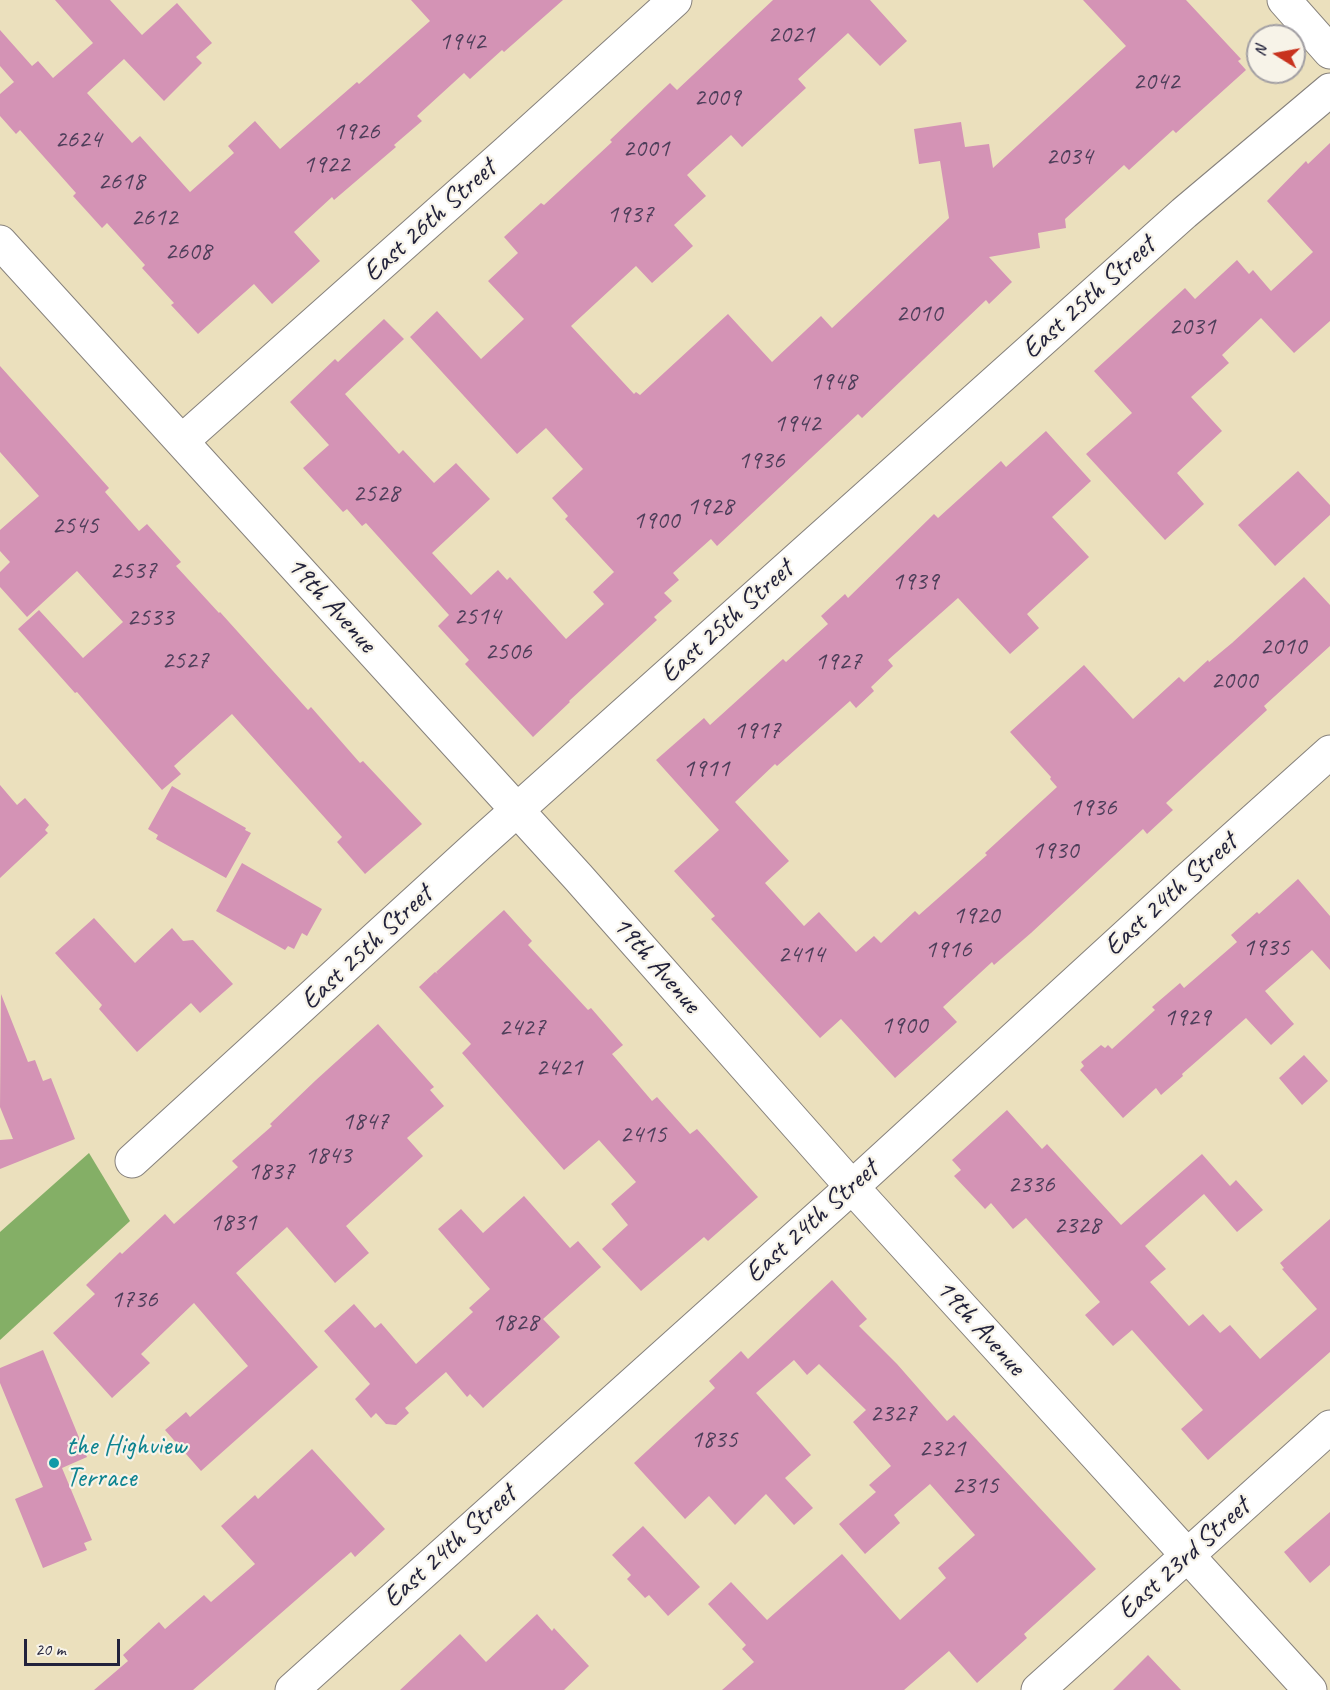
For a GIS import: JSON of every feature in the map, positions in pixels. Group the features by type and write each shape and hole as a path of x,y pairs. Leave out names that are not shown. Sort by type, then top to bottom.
{"street":[{"name":"East 26th Street","path":"182,441 499,160 675,0"},
{"path":"1284,0 1330,52"},
{"name":"East 25th Street","path":"132,1161 517,810 1184,213 1330,90"},
{"name":"19th Avenue","path":"0,242 517,810 852,1187 1310,1690"},
{"name":"East 24th Street","path":"292,1690 852,1187 1192,875 1330,752"},
{"name":"East 23rd Street","path":"1038,1690 1330,1427"}],"green space":[{"path":"89,1153 130,1221 0,1340 0,1232"}],"building":[{"path":"55,0 110,0 142,35 177,3 212,43 196,57 202,63 164,101 124,59 87,93 132,143 140,136 190,192 234,153 228,146 255,121 280,149 357,82 359,84 430,21 411,0 563,0 470,79 464,73 417,116 422,121 394,145 396,147 334,200 332,197 294,232 320,261 272,304 254,284 198,334 171,305 174,303 142,268 145,265 107,223 102,228 73,196 76,193 20,130 16,134 0,116 0,94 14,82 0,66 0,30 32,66 38,61 53,78 93,43"},
{"path":"773,0 870,0 907,41 880,66 848,33 798,79 806,88 742,147 731,135 687,175 706,196 674,225 693,246 652,283 636,266 571,326 634,394 636,392 640,395 728,314 772,362 821,316 832,328 949,218 940,161 919,164 914,129 961,122 965,147 989,144 993,168 1126,46 1083,0 1186,0 1241,59 1238,61 1246,70 1176,133 1173,130 1129,170 1124,165 1065,219 1066,228 1038,233 1040,248 989,257 1012,282 989,304 986,300 862,418 858,414 717,546 711,539 673,573 679,580 664,593 672,601 654,617 657,620 533,737 465,664 469,660 438,626 449,615 366,523 362,526 347,509 343,512 303,468 329,445 290,402 335,359 338,362 384,319 404,339 345,394 399,454 403,450 434,483 456,463 490,499 432,553 471,595 498,570 507,580 510,577 566,639 604,604 593,592 614,572 565,519 568,516 552,498 583,469 546,428 517,454 410,337 437,311 481,359 524,319 488,281 518,253 504,237 541,203 544,205 612,142 610,140 670,83 677,90"},
{"path":"1330,143 1330,321 1294,353 1261,318 1222,355 1229,363 1191,397 1222,431 1177,473 1204,504 1165,540 1086,454 1132,413 1094,371 1185,288 1195,299 1237,260 1249,274 1253,270 1271,291 1313,252 1267,201 1306,161 1308,164"},
{"path":"0,366 109,488 105,492 139,531 147,524 181,562 176,566 219,613 308,710 311,707 360,763 363,761 422,824 365,874 337,842 342,837 232,714 174,766 181,774 162,790 77,692 75,693 18,629 39,610 83,658 123,622 77,571 27,617 0,587 0,572 10,562 0,551 0,530 39,496 0,452"},
{"path":"1046,431 1091,481 1052,517 1089,557 1027,614 1039,628 1010,654 958,598 888,660 893,666 871,687 874,691 856,708 850,701 777,766 775,764 735,802 789,861 765,883 804,926 819,912 856,952 874,936 881,943 915,911 919,915 987,855 985,853 1057,787 1050,779 1051,777 1010,732 1084,665 1133,719 1179,677 1184,682 1208,660 1209,662 1232,643 1304,577 1330,605 1330,646 1264,706 1267,710 1166,803 1173,810 1147,834 1143,829 1031,933 994,965 992,962 943,1007 957,1022 895,1078 841,1019 820,1038 711,919 715,916 674,871 719,830 656,760 704,718 710,725 783,659 786,662 828,624 821,616 845,594 848,598 934,514 938,518 1001,461 1006,467"},
{"path":"1298,471 1330,505 1330,515 1275,566 1238,525"},
{"path":"0,785 17,805 25,798 49,825 45,830 48,833 0,878"},
{"path":"172,786 251,833 226,878 156,839 158,835 148,829"},
{"path":"242,863 322,909 307,936 302,933 294,949 288,946 285,950 216,911"},
{"path":"1298,879 1330,916 1330,970 1312,950 1265,991 1294,1024 1271,1045 1246,1018 1161,1095 1156,1088 1123,1118 1080,1070 1084,1066 1081,1062 1101,1045 1105,1048 1108,1045 1112,1049 1155,1010 1152,1007 1180,983 1184,988 1237,942 1231,935 1257,912 1259,914"},
{"path":"504,910 532,941 528,945 588,1010 591,1008 623,1045 612,1054 652,1101 657,1097 690,1134 697,1129 758,1197 708,1241 704,1237 641,1291 602,1249 628,1225 611,1204 636,1182 599,1140 564,1170 462,1053 471,1044 419,987 435,972 438,974 436,972"},
{"path":"94,918 135,963 172,928 183,941 193,940 233,984 200,1013 191,1003 137,1052 99,1009 102,1005 55,953"},
{"path":"1,994 28,1062 35,1060 43,1081 51,1078 75,1139 0,1169 0,1140 13,1139 0,1107"},
{"path":"378,1024 434,1087 430,1090 444,1106 407,1138 423,1156 346,1226 369,1253 335,1283 287,1227 236,1273 318,1367 201,1471 165,1430 186,1412 190,1417 248,1366 194,1303 141,1354 150,1363 112,1398 53,1333 95,1294 86,1285 120,1252 122,1254 165,1214 174,1224 238,1167 232,1161 272,1126 270,1124"},
{"path":"1304,1055 1328,1081 1302,1105 1279,1078"},
{"path":"1007,1110 1042,1149 1047,1144 1121,1225 1202,1154 1230,1186 1236,1180 1263,1210 1237,1232 1204,1194 1145,1246 1166,1269 1150,1282 1189,1326 1203,1314 1220,1333 1230,1325 1260,1359 1317,1309 1282,1269 1284,1268 1280,1263 1330,1219 1330,1352 1208,1460 1181,1429 1203,1410 1132,1330 1113,1346 1085,1315 1100,1302 1026,1218 1013,1229 991,1203 985,1209 954,1176 961,1170 952,1160"},
{"path":"524,1196 570,1248 578,1241 601,1267 543,1319 560,1337 483,1408 470,1394 467,1397 446,1372 405,1408 409,1413 396,1425 386,1424 376,1413 371,1418 355,1399 370,1384 324,1331 354,1304 375,1328 381,1323 416,1364 473,1312 469,1308 490,1289 438,1229 461,1209 483,1233"},
{"path":"832,1280 867,1319 859,1326 897,1364 947,1421 954,1415 1096,1569 1024,1634 1027,1638 977,1683 949,1651 904,1690 722,1690 754,1662 742,1649 746,1645 708,1604 731,1582 767,1620 842,1554 900,1620 946,1578 938,1568 975,1535 930,1484 894,1515 900,1523 865,1554 839,1524 876,1492 869,1485 891,1466 853,1422 866,1410 819,1364 807,1375 794,1360 756,1393 811,1455 785,1478 813,1508 794,1525 766,1494 735,1525 709,1496 685,1519 634,1463 715,1388 709,1381 741,1351 748,1359"},
{"name":"the Highview Terrace","path":"43,1350 87,1457 62,1468 92,1540 84,1543 87,1550 43,1568 15,1499 43,1487 0,1383 0,1368"},
{"path":"312,1449 385,1529 355,1557 351,1552 193,1690 94,1690 128,1661 123,1655 159,1622 165,1629 204,1595 211,1602 255,1564 221,1526 255,1495 258,1499"},
{"path":"1330,1512 1330,1565 1310,1583 1284,1552"},
{"path":"643,1526 700,1587 668,1616 649,1595 645,1598 627,1579 631,1575 612,1555"},
{"path":"537,1614 552,1631 554,1628 589,1666 564,1690 400,1690 460,1634 486,1662"},
{"path":"1148,1655 1181,1690 1113,1690"}],"place":[{"name":"the Highview Terrace","path":"54,1463"}]}
